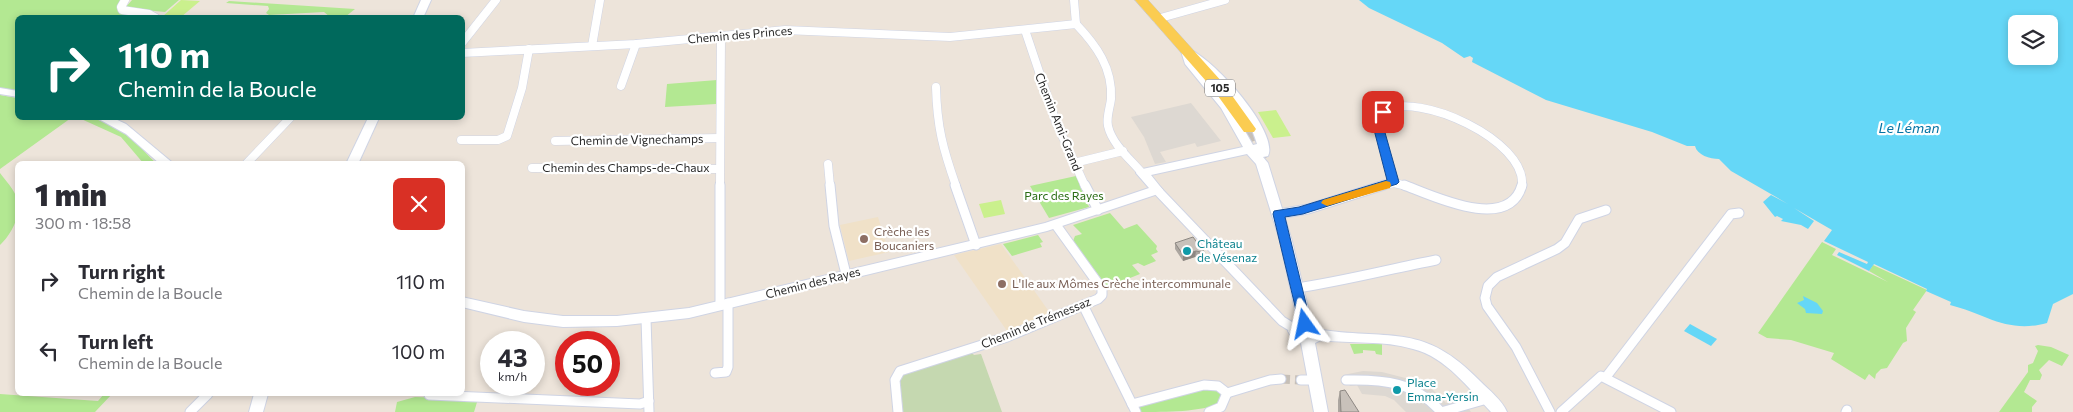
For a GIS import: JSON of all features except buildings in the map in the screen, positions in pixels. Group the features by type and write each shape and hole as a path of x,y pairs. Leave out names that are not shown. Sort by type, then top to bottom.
{"main road":[{"name":"105","path":"1140,0 1226,95 1249,129"}],"street":[{"path":"125,0 121,6 122,10 151,15"},
{"path":"419,15 426,0"},
{"path":"465,39 496,0"},
{"path":"592,46 600,0"},
{"path":"1074,0 1076,24 1097,45 1102,55 1111,86 1108,127 1123,151 1157,190 1282,321 1300,326 1298,336 1398,341 1424,347 1450,363 1500,412"},
{"path":"1158,20 1226,0"},
{"name":"Chemin des Princes","path":"465,53 636,44 767,31 802,30 950,37 1076,24"},
{"name":"Chemin Ami-Grand","path":"1026,30 1040,83 1074,163 1098,210"},
{"name":"Chemin des Champs-de-Chaux","path":"715,373 726,372 728,367 719,169 721,36"},
{"path":"621,86 636,44"},
{"path":"461,140 501,140 507,136 522,88 529,50"},
{"name":"105","path":"1186,50 1203,60 1233,94 1252,120 1264,146 1262,163"},
{"name":"105","path":"1186,50 1188,61 1226,107 1249,148 1262,163 1278,214 1297,288 1300,326"},
{"path":"936,87 937,120 942,147 976,245"},
{"path":"0,91 15,94"},
{"path":"1278,214 1299,211 1394,182 1487,211 1502,208 1513,202 1519,194 1522,184 1520,171 1513,159 1490,136 1450,116 1408,108 1386,110 1377,119 1394,182"},
{"path":"109,120 118,123 132,132 165,161"},
{"path":"249,161 288,120"},
{"path":"353,161 372,120"},
{"name":"Chemin de Vignechamps","path":"555,141 720,138"},
{"path":"1142,173 1264,146"},
{"path":"1074,163 1123,151"},
{"path":"828,164 834,226 846,274"},
{"name":"Chemin des Champs-de-Chaux","path":"532,168 719,169"},
{"name":"Chemin des Rayes","path":"465,303 544,320 646,319 689,313 1056,225 1157,190"},
{"path":"1550,412 1516,347 1487,306 1485,300 1487,289 1493,280 1557,249 1564,243 1582,218 1606,210"},
{"path":"1606,377 1729,216 1739,213"},
{"name":"Chemin de Trémessaz","path":"898,412 895,380 900,372 1007,337 1098,299 1102,295 1102,289 1056,225"},
{"path":"1297,288 1320,285 1372,272 1436,260"},
{"path":"1083,305 1134,408 1204,385 1218,386 1227,393"},
{"path":"452,396 640,404 649,407 646,319"},
{"path":"1312,337 1308,380 1321,412"},
{"path":"1561,412 1596,379 1606,377 1672,412"},
{"path":"1209,412 1221,407 1227,393 1270,380 1281,379"},
{"path":"1346,380 1380,380 1408,386 1426,395 1441,412 1487,399"},
{"path":"190,412 206,396"},
{"path":"256,412 260,396"}],"shaded area":[{"path":"1191,103 1221,141 1197,147 1195,143 1160,152 1166,162 1155,164 1144,137 1131,117"},
{"name":"Crèche les Boucaniers","path":"878,217 889,252 849,261 840,225"},
{"name":"L'Ile aux Mômes Crèche intercommunale","path":"1001,244 1050,313 1007,331 954,255"},
{"name":"Place Emma-Yersin","path":"1363,371 1382,372 1417,381 1429,386 1446,403 1461,399 1471,412 1406,412 1394,400 1385,396 1362,394 1357,385 1350,386 1343,375"}],"green space":[{"path":"0,0 122,0 117,7 118,12 138,15 15,15 15,92 0,88"},
{"path":"132,0 179,0 165,12 125,8"},
{"path":"181,0 200,1 183,15 164,15"},
{"path":"229,1 355,9 348,15 328,15 324,12 269,15 266,13 269,9 268,6 226,3"},
{"path":"717,80 716,104 665,107 667,84"},
{"path":"0,95 15,98 15,120 68,120 0,169"},
{"path":"1276,110 1291,136 1273,138 1258,112"},
{"path":"83,120 101,120 121,129 133,138 154,161 141,161 121,137"},
{"path":"0,173 15,194 15,224 0,245"},
{"name":"Parc des Rayes","path":"1076,176 1089,207 1049,218 1030,186"},
{"path":"1001,200 1005,214 984,218 979,204"},
{"path":"1110,213 1124,229 1137,224 1157,246 1158,252 1151,255 1156,261 1144,266 1138,263 1132,265 1140,274 1125,280 1125,283 1112,285 1114,288 1108,288 1073,241 1075,236 1082,234 1073,225"},
{"path":"1038,235 1043,242 1040,243 1042,247 1012,256 1003,244"},
{"path":"1822,242 1836,249 1832,255 1888,282 1869,271 1873,265 1927,290 1913,310 1916,312 1906,328 1907,341 1903,343 1887,368 1881,369 1876,374 1875,379 1869,374 1865,380 1831,359 1834,353 1791,340 1767,338 1758,333"},
{"path":"1350,344 1382,344 1382,355 1376,354 1375,351 1363,350 1363,353 1354,354"},
{"path":"2035,346 2051,347 2069,355 2062,366 2049,360 2039,370 2042,375 2040,380 2030,380 2024,392 2037,401 2032,407 2032,412 1999,412 2028,372 2028,365 2033,363 2038,351"},
{"path":"972,353 974,355 981,354 1002,412 903,412 900,381 902,375"},
{"path":"1205,387 1222,392 1221,403 1193,410 1161,412 1141,412 1138,405"},
{"path":"0,394 98,401 102,396 110,396 95,412 0,412"},
{"path":"415,397 478,399 474,412 395,412 397,402"}],"water":[{"name":"Le Léman","path":"1359,0 2073,0 2073,294 2053,304 2047,323 2033,326 2008,325 1950,305 1951,302 1926,291 1927,289 1874,264 1869,271 1837,255 1839,252 1867,264 1868,262 1824,241 1832,230 1794,208 1814,221 1808,229 1801,225 1781,221 1783,219 1775,217 1763,202 1771,195 1788,204 1731,171 1719,159 1701,154 1695,146 1687,146 1652,132 1546,100 1472,62 1473,58 1470,56 1464,58 1442,43 1369,8"},
{"path":"1803,296 1817,303 1823,311 1822,314 1806,313 1805,309 1797,303 1804,300"},
{"path":"1690,324 1717,339 1711,346 1684,331"}],"tunnel":[{"path":"1249,129 1262,163"},
{"path":"1281,379 1301,380"}],"slow traffic":[{"path":"1327,203 1386,185"}],"place":[{"name":"Crèche les Boucaniers","path":"864,239"},
{"name":"Château de Vésenaz","path":"1187,251"},
{"name":"L'Ile aux Mômes Crèche intercommunale","path":"1002,284"},
{"name":"Place Emma-Yersin","path":"1397,390"}],"route":[{"path":"1305,324 1278,214 1299,211 1394,182 1377,122 1378,116 1383,112"}]}
